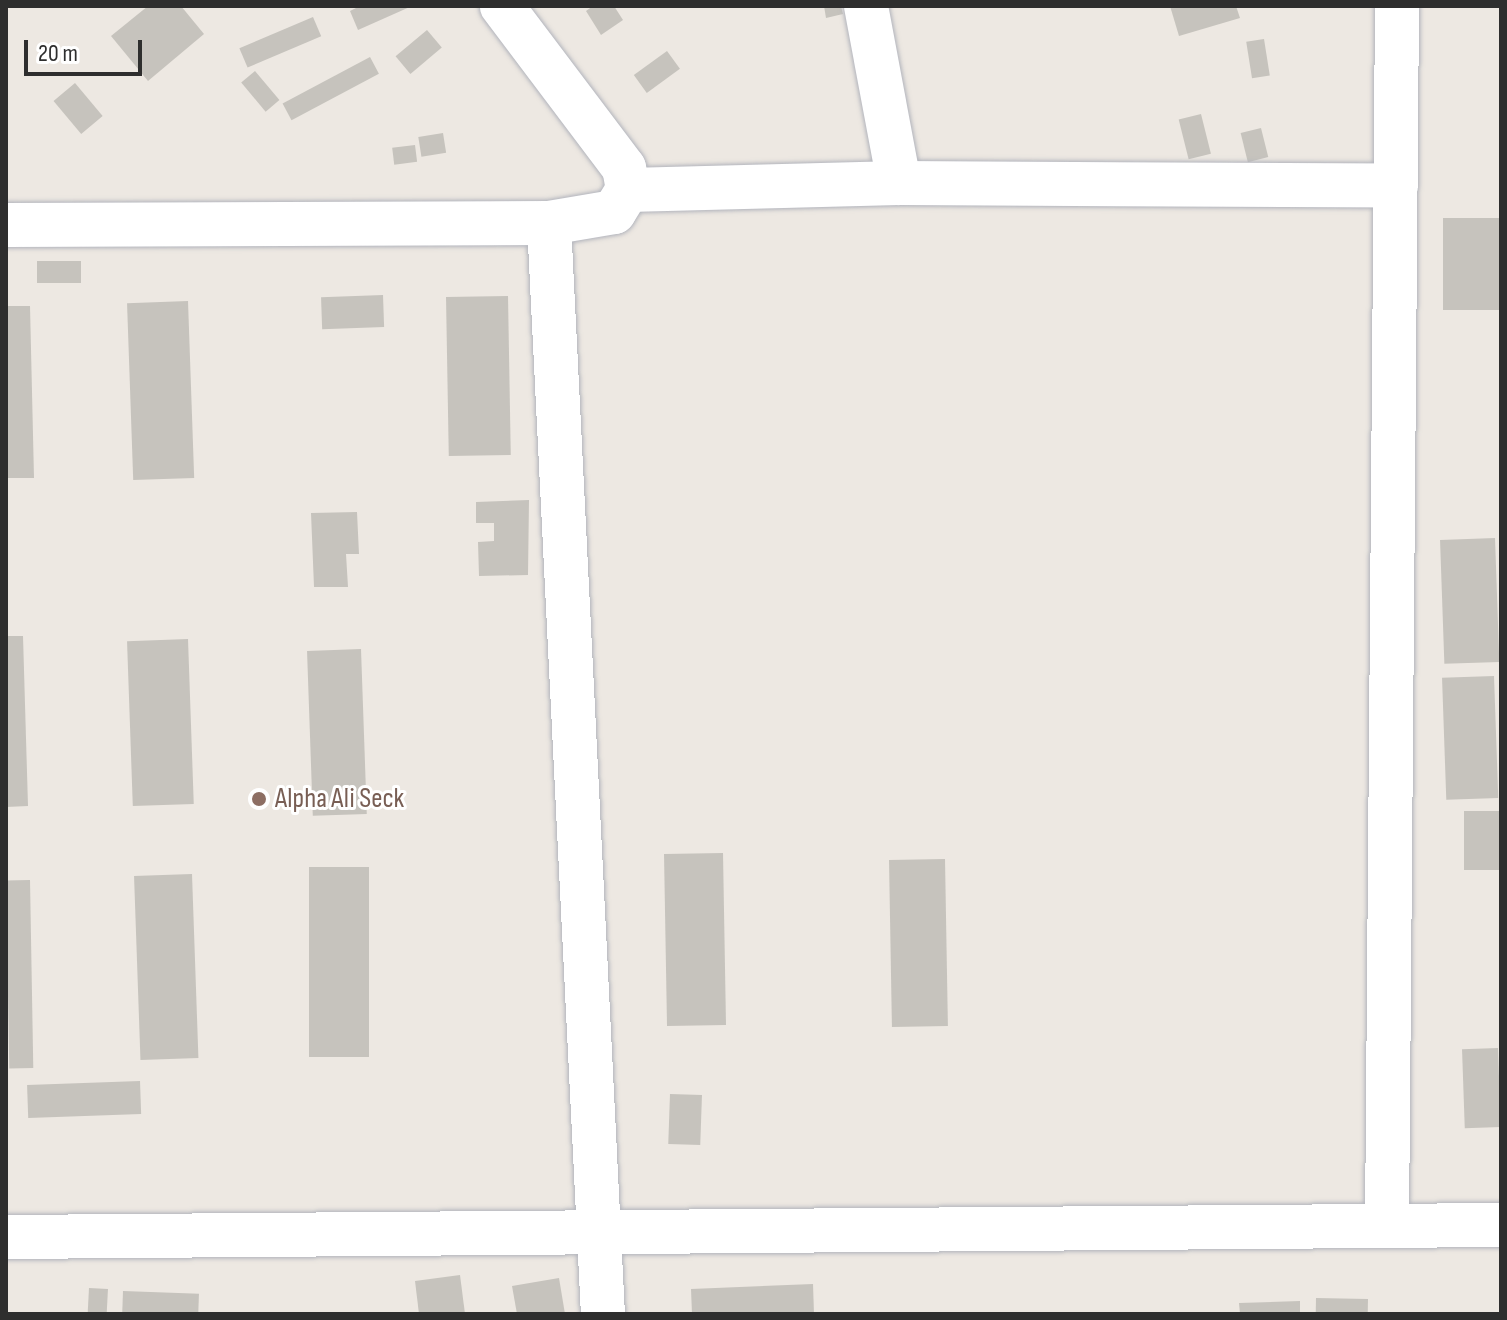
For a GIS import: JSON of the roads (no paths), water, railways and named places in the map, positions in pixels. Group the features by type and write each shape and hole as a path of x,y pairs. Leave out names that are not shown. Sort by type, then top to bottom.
{"street":[{"path":"866,6 899,183"},
{"path":"1387,1226 1397,6"},
{"path":"6,225 549,223 614,212 628,190 624,168 508,8"},
{"path":"628,190 899,183 1396,186"},
{"path":"549,223 603,1314"},
{"path":"6,1237 1501,1225"}],"place":[{"name":"Alpha Ali Seck","path":"259,799"}]}
